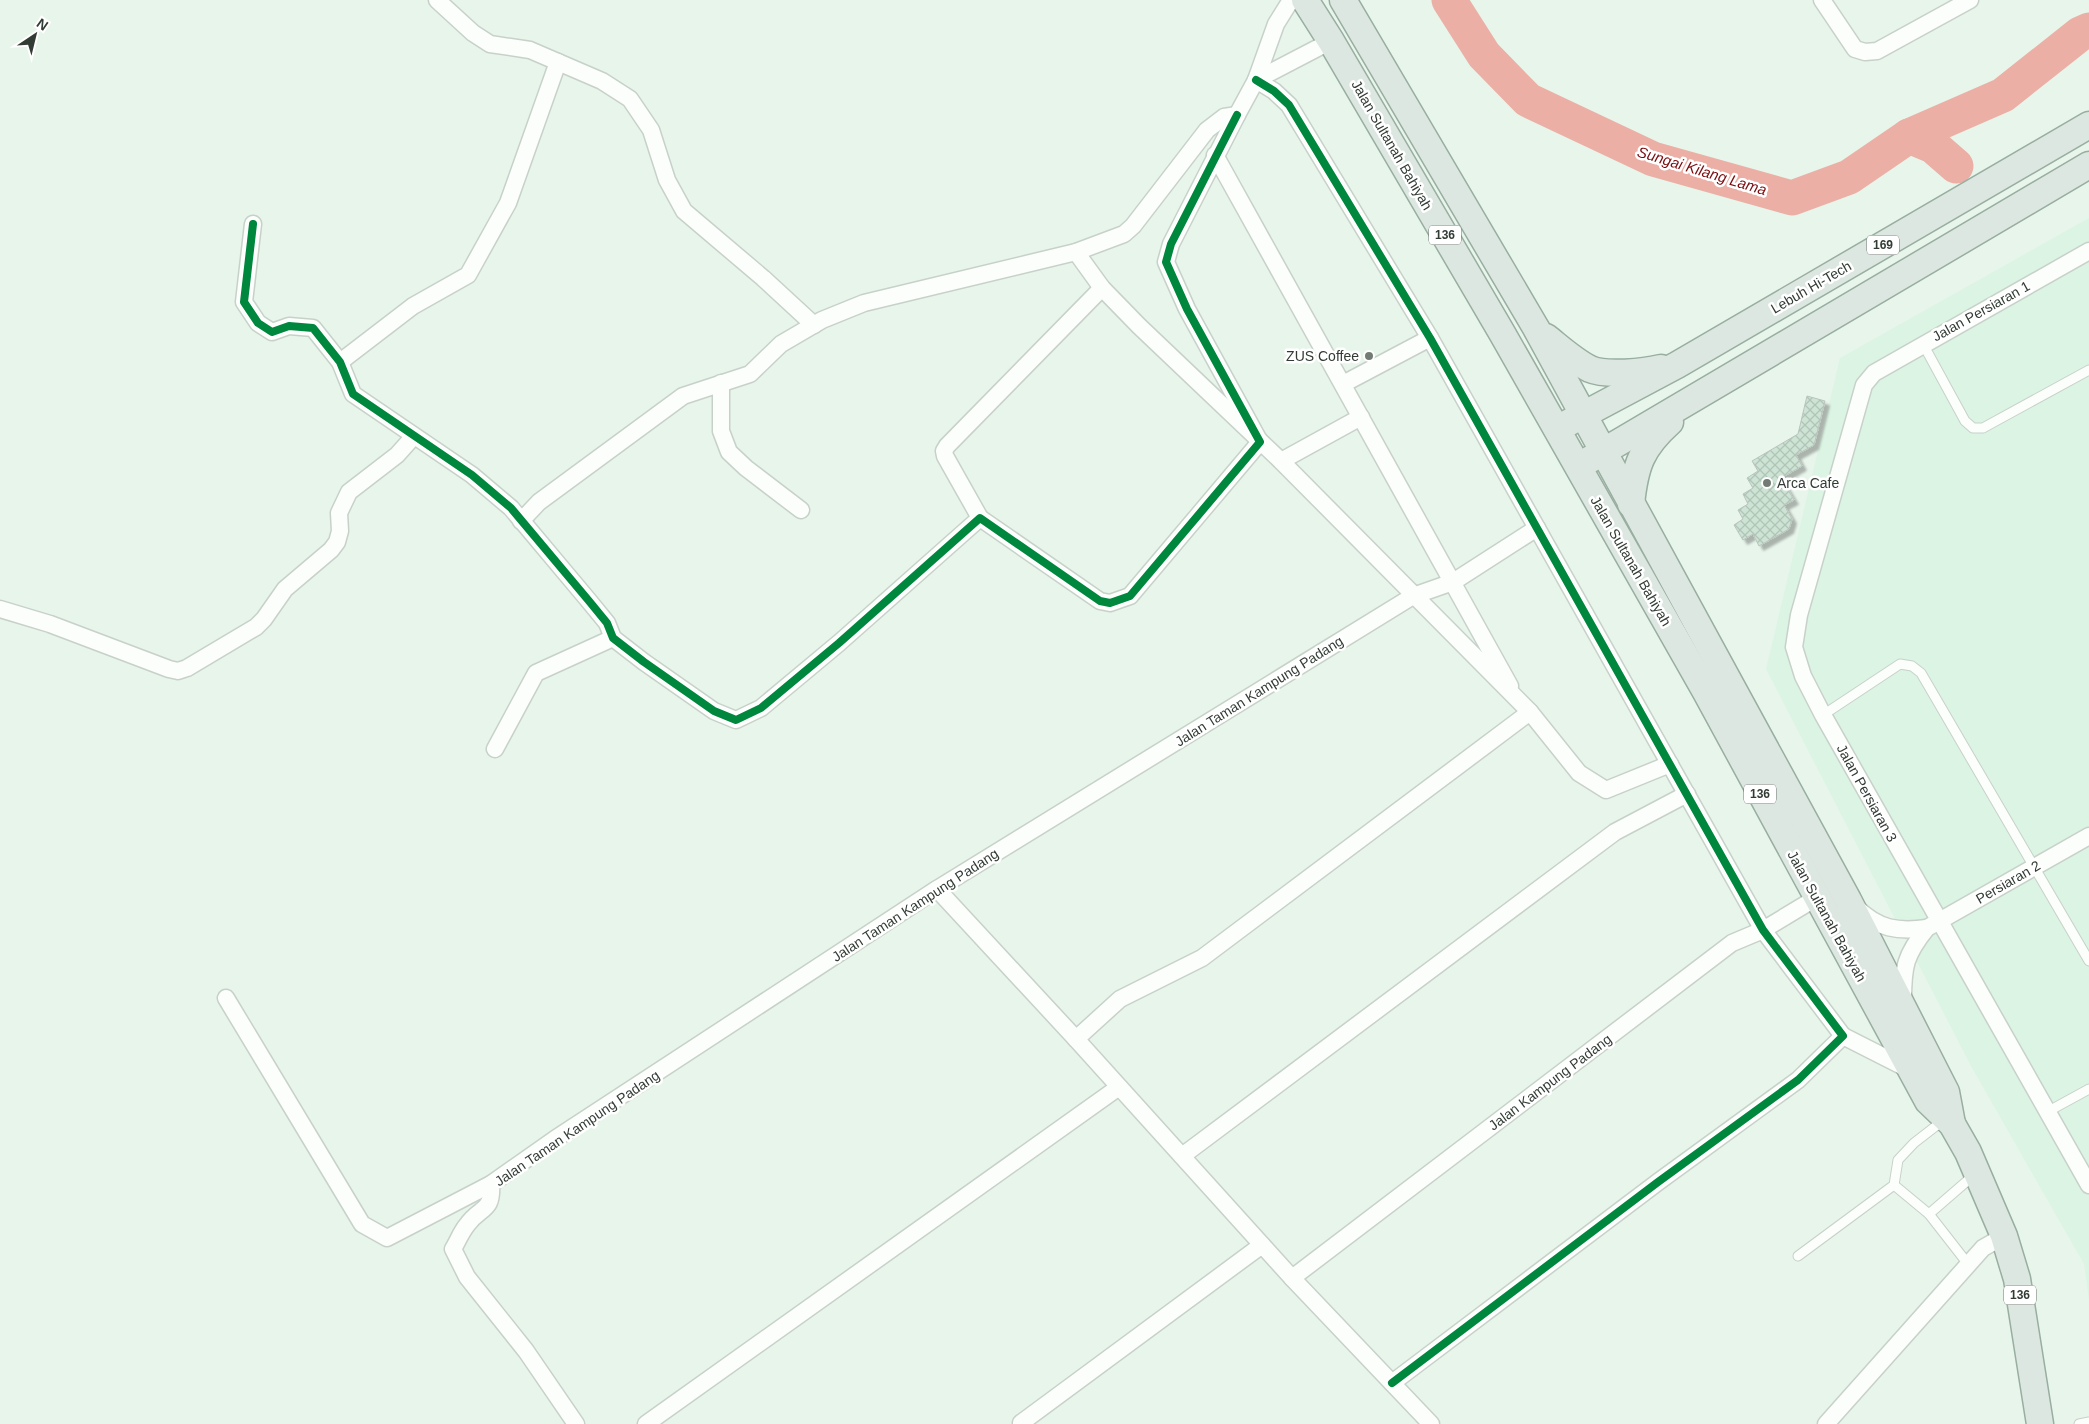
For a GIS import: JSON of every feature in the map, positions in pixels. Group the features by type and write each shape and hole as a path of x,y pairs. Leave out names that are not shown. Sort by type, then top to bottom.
{"main road":[{"name":"Jalan Sultanah Bahiyah","path":"1305,0 1331,41 1556,429 1706,692 1928,1102 1949,1121 1968,1152 2004,1236 2017,1279 2040,1424"},
{"name":"Jalan Sultanah Bahiyah","path":"1343,0 1536,328 1848,900 1946,1092 1949,1121"},
{"name":"Lebuh Hi-Tech","path":"1556,429 1677,365 2089,126"},
{"name":"169","path":"1577,467 2089,165"},
{"path":"1536,328 1578,363 1593,370 1605,372 1650,371 1677,365"},
{"path":"1631,504 1633,483 1641,455 1661,430 1695,397"}],"street":[{"path":"437,0 473,33 490,44 530,50 602,82 630,99 651,130 667,180 684,211 764,278 814,325"},
{"path":"1260,442 1187,309 1166,262 1171,244 1215,155 1256,80 1276,24 1291,0"},
{"path":"1822,0 1855,49 1865,52 1877,51 1970,0"},
{"path":"1256,80 1331,41"},
{"path":"340,362 413,306 468,275 508,203 558,62"},
{"path":"1256,80 1274,91 1289,105 1430,338 1763,930 1843,1036 1911,1070"},
{"path":"521,520 539,502 684,396 750,374 781,344 814,325 864,303 1076,252 1124,234 1133,226 1207,130 1224,117 1237,115"},
{"path":"1215,155 1452,582 1524,706"},
{"path":"253,224 244,302 258,323 272,332 289,326 313,328 340,362 353,394 472,475 511,508 601,616 613,638 714,711 736,720 761,708 839,643 980,518"},
{"name":"Jalan Persiaran 1","path":"1874,373 2089,250"},
{"path":"1076,252 1102,288 1138,326 1280,461 1524,706 1578,773 1606,790 1670,764"},
{"path":"1102,288 950,442 944,451 980,518 1100,602 1110,603 1134,593 1260,442"},
{"path":"1343,384 1430,338"},
{"name":"Jalan Persiaran 3","path":"1874,373 1864,385 1799,615 1794,647 1803,676 1933,925 2047,1112 2089,1185"},
{"path":"722,383 721,431 729,452 746,468 801,510"},
{"path":"1280,461 1361,417"},
{"path":"0,609 50,624 169,669 187,668 256,627 264,619 285,589 331,550 337,542 340,531 339,513 349,492 397,456 414,436"},
{"name":"Jalan Taman Kampung Padang","path":"576,1424 526,1351 467,1277 453,1249 467,1223 486,1208 489,1203 492,1197 492,1184 555,1139 937,889 1413,596 1452,582 1537,528"},
{"path":"495,749 536,673 613,638"},
{"path":"1076,1039 1120,999 1202,958 1524,706"},
{"path":"1182,1156 1615,832 1687,794"},
{"name":"Persiaran 2","path":"1933,925 2089,836"},
{"path":"937,889 1076,1039 1292,1278 1431,1424"},
{"name":"Jalan Kampung Padang","path":"1292,1278 1732,944 1763,930 1816,898"},
{"path":"1848,900 1868,919 1879,925 1907,931 1933,925"},
{"path":"1903,1007 1903,973 1913,946 1933,925"},
{"path":"226,998 362,1224 388,1238 492,1184"},
{"path":"1392,1383 1658,1182 1798,1080 1843,1036"},
{"path":"646,1424 1119,1087"},
{"path":"1826,1424 1983,1248 2004,1236"},
{"path":"1020,1423 1262,1245"}],"lane":[{"path":"1923,344 1965,421 1973,428 1983,428 2089,370"},
{"path":"1823,715 1900,664 1912,666 1921,673 2089,961"},
{"path":"2047,1112 2089,1089"},
{"path":"1798,1256 1894,1185 1898,1160 1914,1143 1949,1121"},
{"path":"1929,1214 1976,1172"},
{"path":"1894,1185 1929,1214 1968,1264"},
{"path":"2079,1424 2089,1422"}],"shaded area":[{"path":"2089,218 2089,1300 2084,1264 1971,1066 1766,669 1840,358"}],"building":[{"name":"Arca Cafe","path":"1807,396 1825,401 1814,445 1796,455 1802,466 1781,478 1794,500 1784,505 1792,519 1789,529 1759,546 1753,534 1743,540 1734,525 1743,519 1738,510 1748,504 1743,494 1753,488 1747,478 1758,471 1752,461 1798,434"}],"waterway":[{"name":"Sungai Kilang Lama","path":"1449,0 1484,55 1528,100 1653,159 1792,198 1849,177 1909,136 2003,95 2080,34 2089,30"},
{"name":"Sungai Kilang Lama","path":"1909,136 1933,146 1956,166"}],"cycle path":[{"path":"1256,80 1274,91 1289,105 1430,338 1763,930 1843,1036 1798,1080 1658,1182 1392,1383"},
{"path":"253,224 244,302 258,323 272,332 289,326 313,328 340,362 353,394 472,475 511,508 607,623 613,638 714,711 736,720 761,708 839,643 980,518 1100,601 1110,603 1130,596 1260,442 1187,309 1166,262 1171,244 1237,115"}],"place":[{"name":"ZUS Coffee","path":"1369,356"},
{"name":"Arca Cafe","path":"1767,483"}]}
